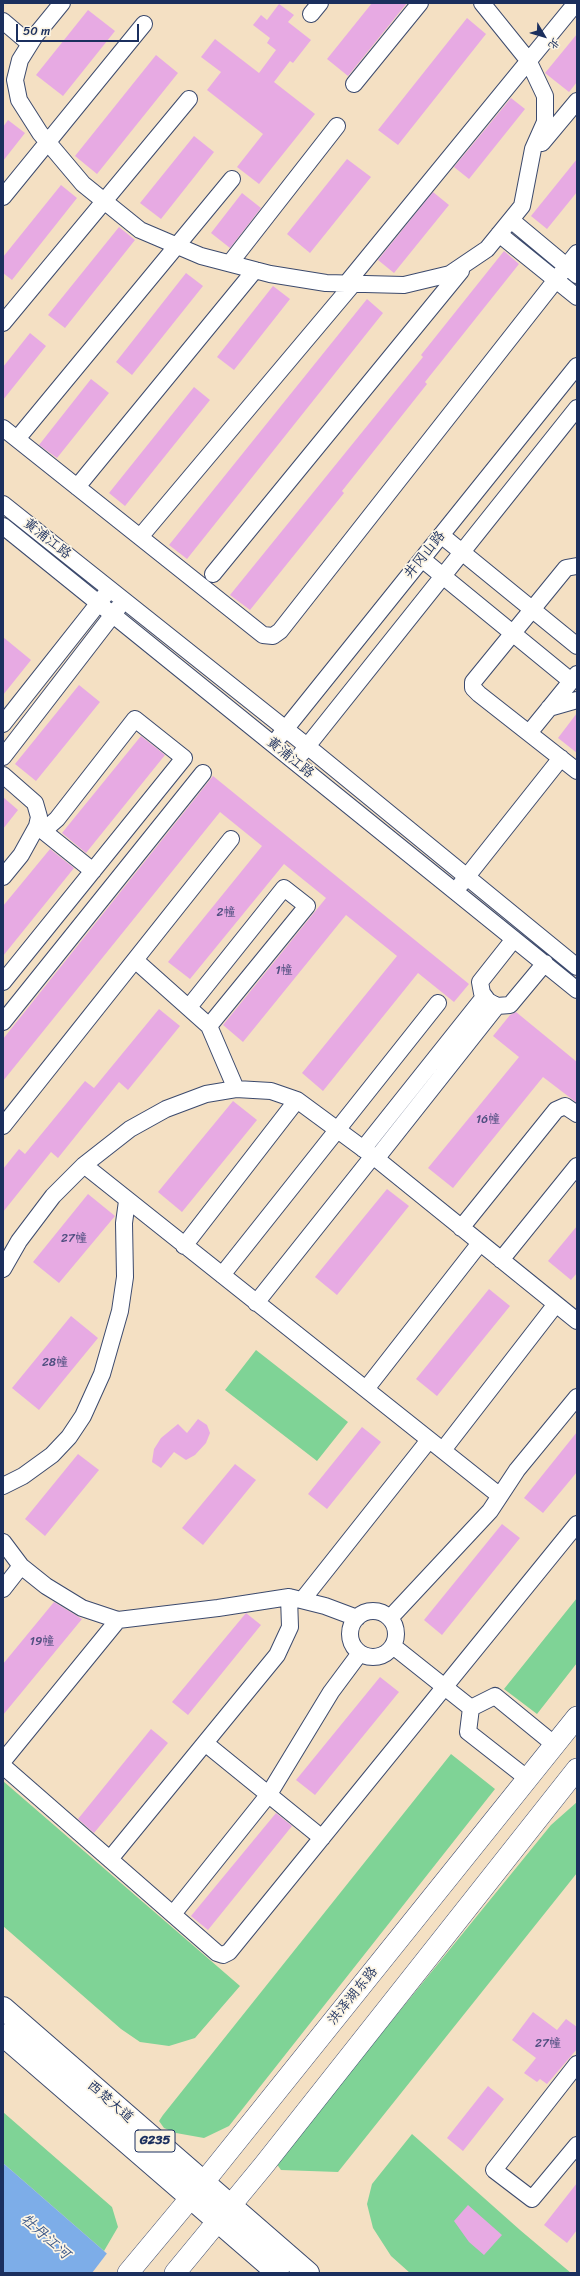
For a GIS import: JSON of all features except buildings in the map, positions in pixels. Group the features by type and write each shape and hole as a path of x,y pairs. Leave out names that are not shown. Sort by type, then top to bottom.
{"highway":[{"name":"西楚大道","path":"3,2008 224,2214 278,2273"},
{"name":"西楚大道","path":"3,2035 197,2190"},
{"name":"西楚大道","path":"224,2214 308,2273"}],"main road":[{"name":"洪泽湖东路","path":"133,2267 197,2190 577,1717"},
{"path":"175,2273 224,2214 577,1769"}],"street":[{"path":"62,3 30,44 20,60 15,80 19,100 48,142 83,184 140,230 201,256 255,270 326,284 404,285 450,274 467,263 487,249 522,206 532,155 545,122 545,96 528,60 482,3"},
{"path":"354,84 420,3"},
{"path":"140,537 350,284 528,60 576,3"},
{"path":"3,22 30,44"},
{"path":"3,196 144,24"},
{"path":"3,86 17,69"},
{"path":"3,323 189,99"},
{"path":"532,155 577,101"},
{"path":"230,263 338,126"},
{"path":"17,439 232,178"},
{"path":"510,220 572,270"},
{"path":"499,234 577,297"},
{"path":"3,428 263,635 273,636 280,632 556,280 572,270 577,253"},
{"path":"213,574 467,263"},
{"path":"77,487 255,270"},
{"name":"井冈山路","path":"273,744 577,366"},
{"name":"井冈山路","path":"295,762 577,408"},
{"name":"黄浦江路","path":"3,504 286,729 577,967"},
{"name":"黄浦江路","path":"3,526 577,990"},
{"path":"441,535 577,646"},
{"path":"422,559 513,633 574,677 529,733"},
{"path":"577,566 566,568 473,682 473,688 577,771"},
{"path":"3,724 110,589"},
{"path":"3,757 124,600"},
{"path":"549,708 577,700"},
{"path":"3,982 184,758 135,720 57,819 49,826 37,826"},
{"path":"455,891 561,758"},
{"path":"3,1022 203,773"},
{"path":"3,775 35,803 39,810 37,826 21,855 3,877"},
{"path":"37,826 93,871"},
{"path":"3,1126 231,839"},
{"path":"189,1007 284,888 307,906 209,1026"},
{"path":"497,1006 484,997 480,982 514,939"},
{"path":"135,960 209,1026 236,1089"},
{"path":"371,1155 497,1006 513,1003 545,963"},
{"path":"256,1303 371,1155 484,997"},
{"path":"222,1275 438,1003"},
{"path":"3,1269 19,1241 53,1196 84,1165 130,1129 166,1109 206,1094 236,1089 271,1091 297,1100 338,1130 577,1321"},
{"path":"184,1246 297,1100"},
{"path":"461,1228 556,1110 565,1106 577,1114"},
{"path":"84,1165 127,1201 500,1496"},
{"path":"501,1260 577,1166"},
{"path":"3,1486 23,1476 52,1455 69,1436 83,1416 102,1374 121,1304 125,1277 124,1224 127,1201"},
{"path":"366,1389 480,1243"},
{"path":"443,1450 556,1304"},
{"path":"390,1618 490,1511 517,1470 577,1397"},
{"path":"110,1859 277,1655 290,1627 296,1598 429,1440"},
{"path":"3,1766 217,1953 223,1955 229,1952 577,1524"},
{"path":"3,1542 21,1566 46,1586 82,1608 118,1620 296,1598 357,1618"},
{"path":"3,1589 21,1566"},
{"path":"370,1612 377,1612 390,1618 396,1630 393,1646 380,1656 373,1657 360,1653 354,1647 351,1632 357,1618 370,1612"},
{"path":"3,1761 118,1620"},
{"path":"393,1646 471,1708"},
{"path":"172,1914 269,1795 331,1692 360,1653"},
{"path":"471,1708 495,1696 555,1745"},
{"path":"471,1708 468,1732 528,1779"},
{"path":"205,1743 322,1838"},
{"path":"577,2064 494,2170 532,2199 577,2145"}],"green space":[{"path":"256,1350 348,1422 317,1461 225,1390"},
{"path":"577,1598 577,1663 537,1714 504,1689"},
{"path":"451,1754 495,1789 229,2126 204,2138 176,2133 164,2128 159,2121 163,2115"},
{"path":"3,1781 240,1986 195,2038 169,2046 140,2042 121,2029 3,1926"},
{"path":"577,1802 577,1873 338,2172 281,2170 276,2163 551,1825"},
{"path":"3,2112 112,2207 118,2227 104,2251 3,2163"},
{"path":"412,2134 571,2273 410,2273 391,2256 373,2228 367,2204 372,2184"}],"water":[{"name":"牡丹江河","path":"3,2163 104,2251 128,2273 3,2273"}],"pier":[{"path":"108,2252 129,2272 130,2273 92,2273"}]}
